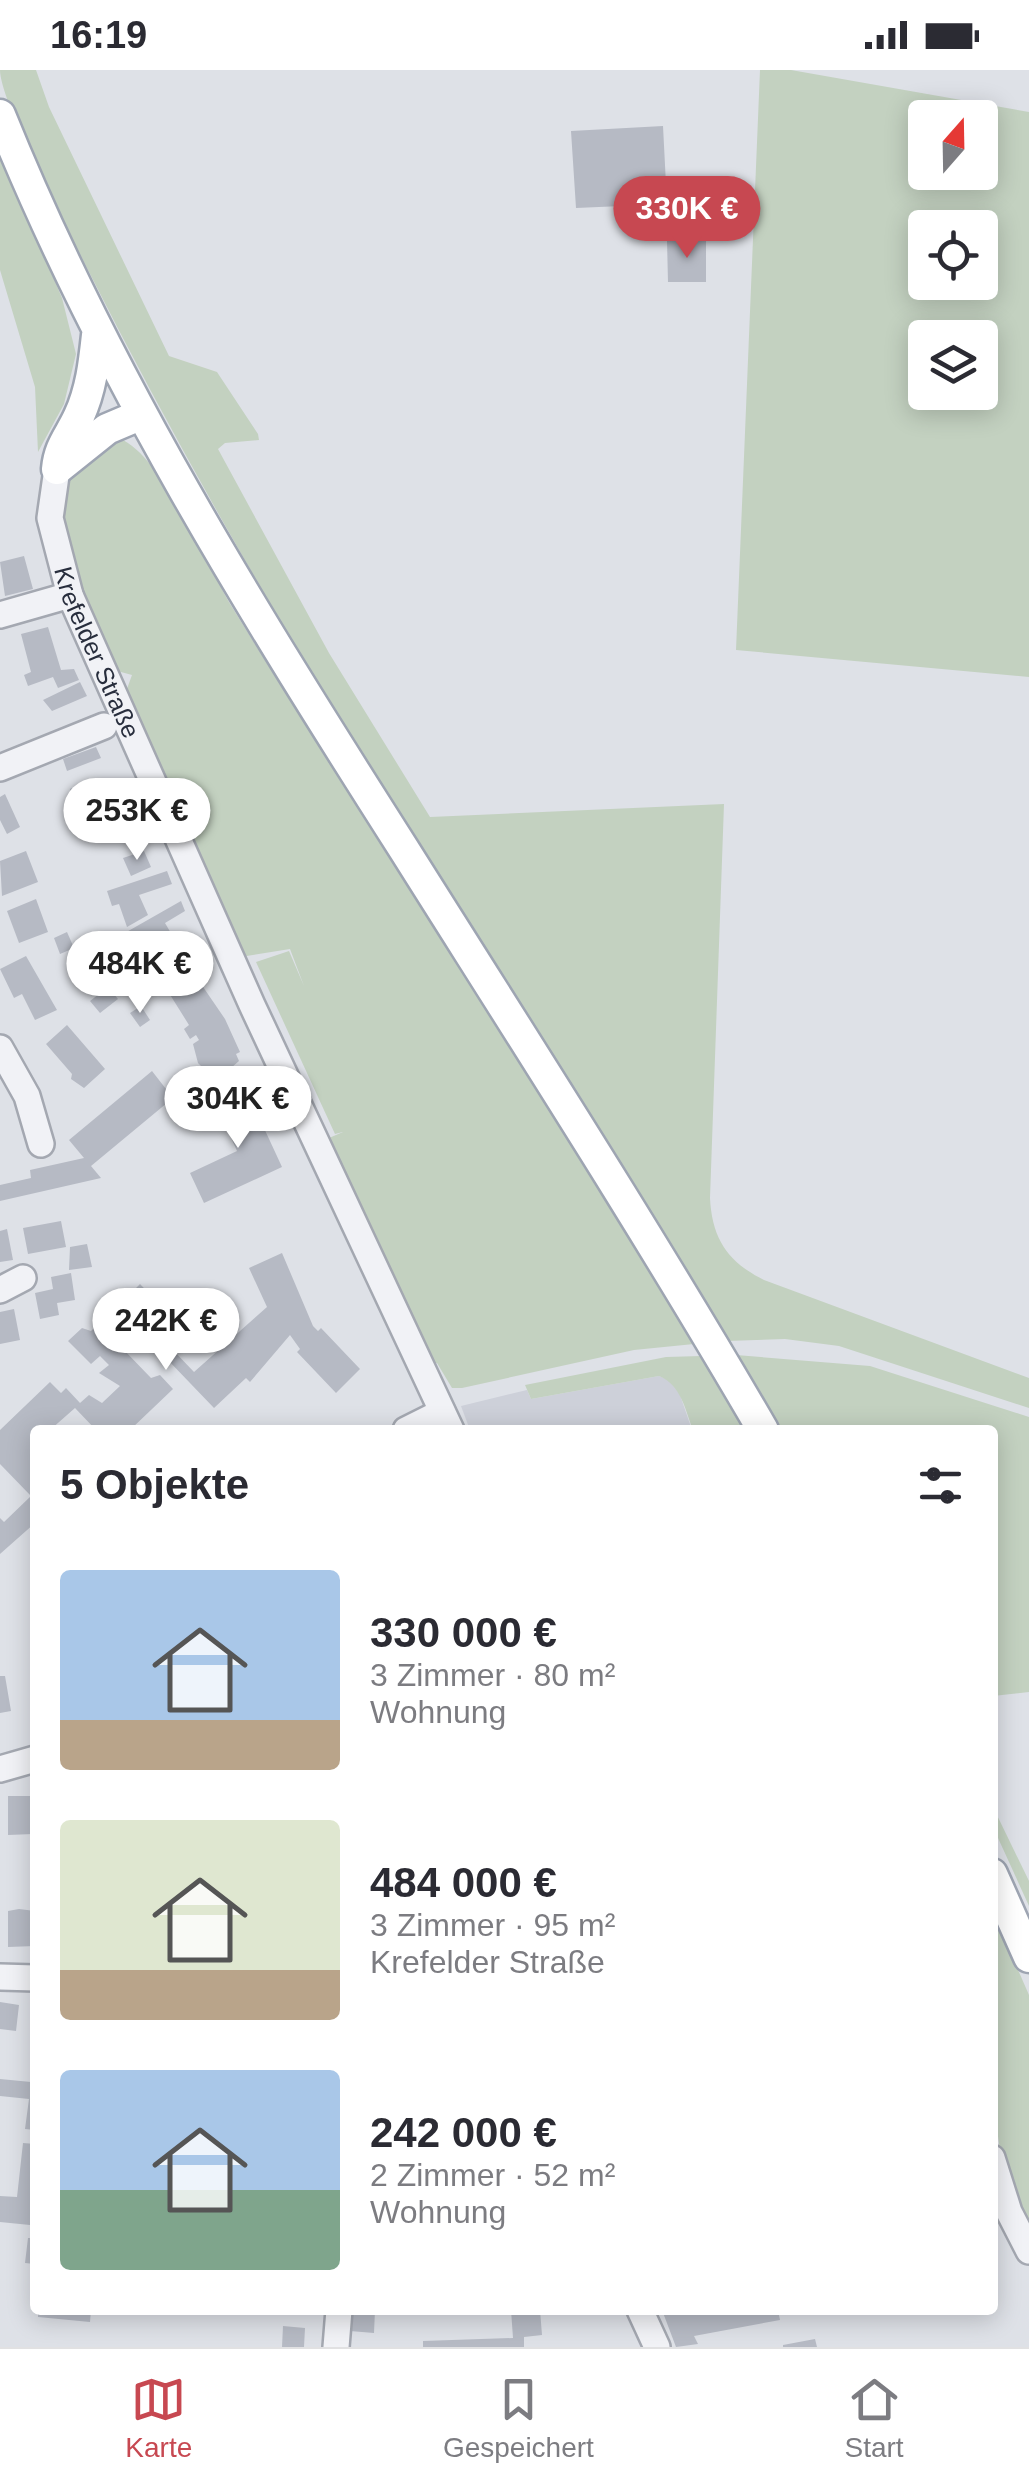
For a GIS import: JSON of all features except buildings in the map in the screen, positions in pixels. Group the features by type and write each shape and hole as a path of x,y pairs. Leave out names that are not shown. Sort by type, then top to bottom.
{"main road":[{"path":"0,115 97,335 135,405 299,686 665,1263 760,1425"},
{"path":"57,469 63,442 77,421 90,387 97,335"},
{"path":"77,421 135,405"},
{"path":"57,469 135,405"},
{"path":"998,1887 1029,1957"}],"street":[{"name":"Krefelder Straße","path":"57,469 50,518 70,595 252,1005 447,1421"},
{"path":"0,615 70,595"},
{"path":"0,768 104,726"},
{"path":"2,1057 27,1096 41,1144"},
{"path":"0,1769 30,1760"},
{"path":"0,1978 30,1978"},
{"path":"998,2178 1008,2212 1029,2251"},
{"path":"336,2347 338,2315"},
{"path":"642,2315 657,2347"}],"shaded area":[{"path":"659,1376 671,1380 679,1392 690,1425 468,1425 461,1406 527,1390 531,1399"}],"green space":[{"path":"0,70 36,70 49,107 169,356 217,372 258,434 259,440 225,443 218,449 329,653 430,817 724,804 710,1198 714,1226 724,1248 764,1280 1029,1378 1029,1408 839,1346 785,1339 727,1341 395,813 236,544 160,408 52,199 11,110"},
{"path":"760,70 791,70 961,100 908,100 908,190 998,190 998,107 1029,112 1029,677 736,650"},
{"path":"0,151 62,298 76,354 64,404 38,452 35,387 0,270"},
{"path":"115,437 149,462 165,485 232,607 694,1344 634,1350 462,1388 452,1388 437,1363 428,1366 329,1138 343,1132 335,1134 256,962 289,951 304,986 290,949 240,957 124,697 132,675 110,669 72,573 60,518 60,495 71,471"},
{"path":"736,1355 870,1366 1029,1417 1029,1692 998,1695 998,1425 778,1425"},
{"path":"701,1356 743,1425 691,1425 677,1392 659,1376 531,1399 525,1385 666,1357"},
{"path":"998,1817 1029,1881 1029,1906 998,1838"},
{"path":"998,1924 1029,1995 1029,2232 1003,2169 998,2136"}]}
